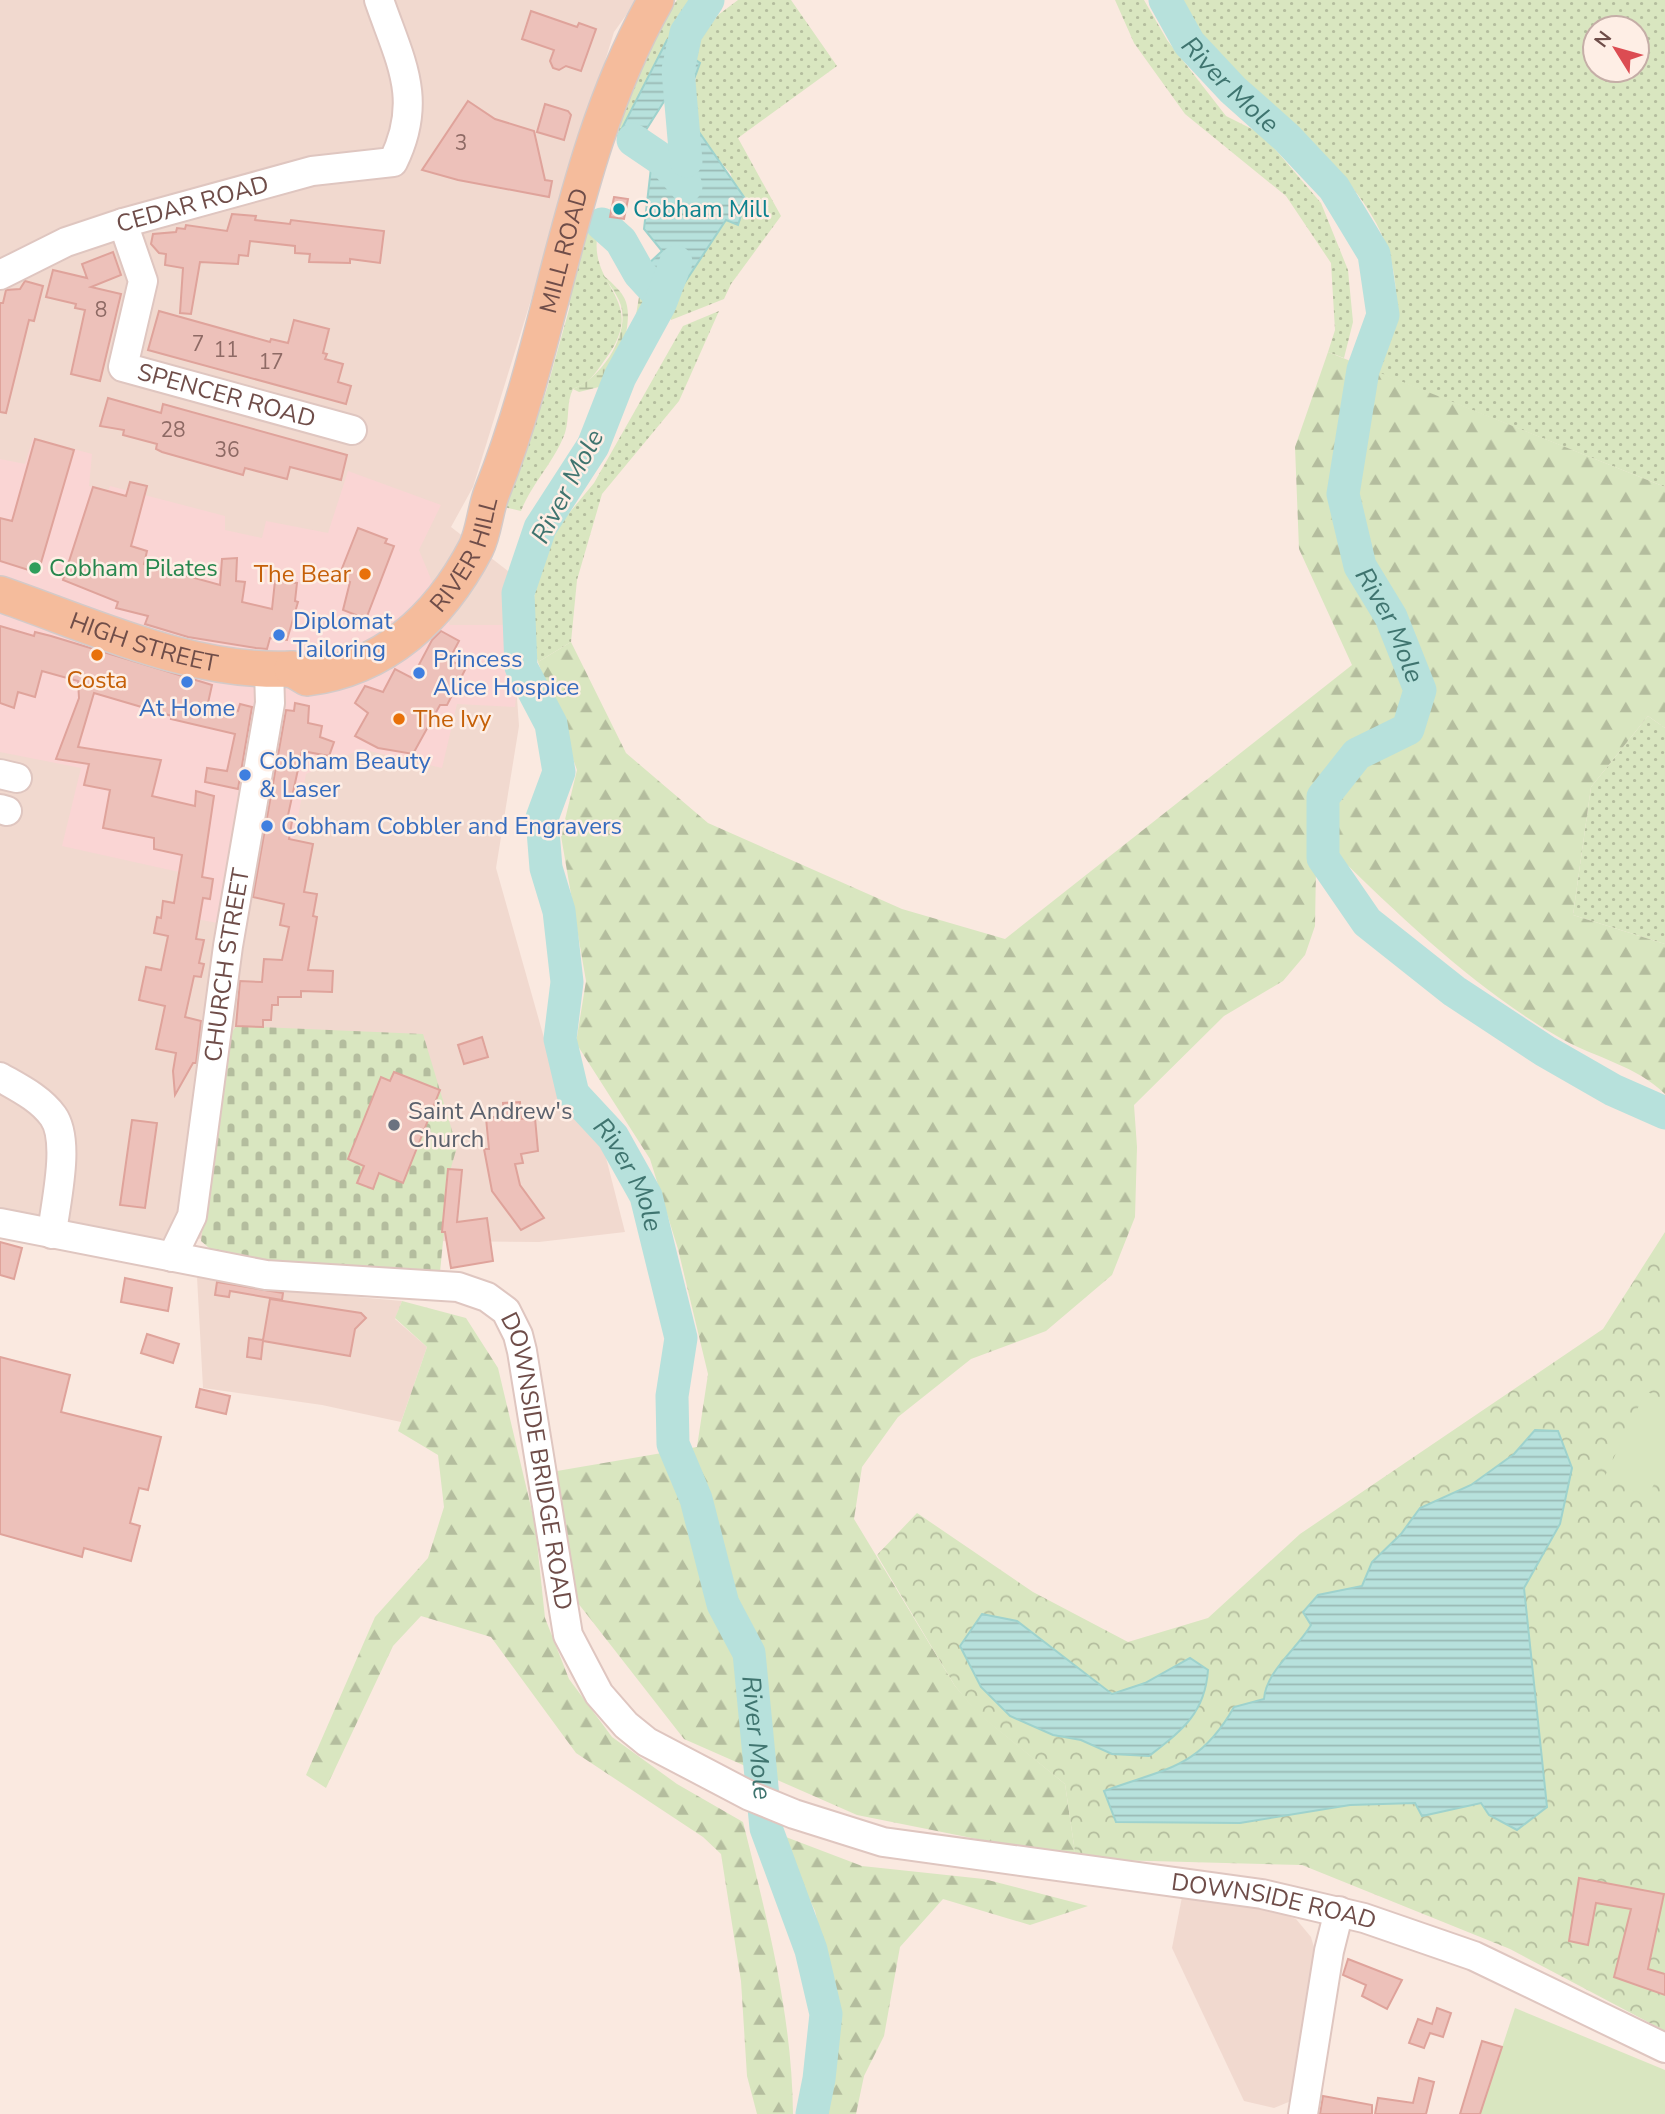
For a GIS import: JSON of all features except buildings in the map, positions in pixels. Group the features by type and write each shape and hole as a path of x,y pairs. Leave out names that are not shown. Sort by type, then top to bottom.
{"main road":[{"name":"MILL ROAD","path":"486,508 509,450 607,100 656,0"},
{"name":"RIVER HILL","path":"281,669 302,659 345,650 383,632 414,602 486,508"},
{"name":"HIGH STREET","path":"0,594 191,658 281,669"}],"street":[{"name":"CEDAR ROAD","path":"0,275 66,242 123,223 312,172 394,162 406,130 410,93 385,2"},
{"name":"SPENCER ROAD","path":"123,223 143,281 123,368 352,430"},
{"name":"CHURCH STREET","path":"172,1257 192,1216 228,946 271,703 281,669"},
{"path":"0,1077 37,1100 57,1124 60,1159 52,1234"},
{"name":"DOWNSIDE BRIDGE ROAD","path":"0,1223 266,1275 440,1284 487,1297 506,1311 519,1335 568,1635 581,1665 611,1710 647,1742 678,1760 761,1801 860,1836"},
{"name":"DOWNSIDE ROAD","path":"860,1836 910,1847 1262,1894 1339,1911 1474,1956 1665,2048"},
{"path":"1303,2114 1329,1951 1339,1911"}],"shaded area":[{"path":"0,0 637,0 614,32 473,487 451,527 508,571 519,726 496,868 561,1098 602,1142 625,1232 539,1242 138,1238 0,1208"},
{"path":"33,438 92,454 89,486 108,491 110,486 225,516 225,530 262,538 266,521 328,533 348,471 441,505 419,550 450,625 512,625 517,688 515,707 457,704 442,768 361,749 306,774 294,839 261,834 244,928 170,914 179,872 62,846 81,768 0,752 0,459 25,464"},
{"path":"197,1277 280,1290 402,1301 395,1319 427,1347 401,1422 322,1405 203,1388"},
{"path":"1182,1897 1269,1909 1296,1919 1311,1937 1318,1961 1291,2101 1274,2108 1244,2101 1172,1948"}],"green space":[{"path":"677,0 694,0 667,40 618,136 619,119 662,22"},
{"path":"738,0 791,0 837,66 738,138 781,216 731,284 724,299 671,320 668,308 726,219 737,225 731,174 707,147 688,116 699,63 688,55 718,15"},
{"path":"1115,0 1144,0 1167,40 1226,116 1262,134 1321,203 1348,270 1353,322 1344,358 1328,352 1335,330 1331,263 1286,196 1185,114 1134,43"},
{"path":"1180,0 1665,0 1665,487 1374,371 1397,322 1396,295 1388,250 1368,209 1340,173 1236,73 1205,38"},
{"path":"588,225 599,228 597,248 600,265 620,307 622,322 617,339 594,374 573,389 561,443 521,511 504,507 546,392 570,306 568,295"},
{"path":"600,272 619,290 626,302 628,319 624,352 628,368 623,381 579,392 573,389 593,377 602,367 610,357 620,333 622,310 619,300"},
{"path":"642,279 665,305 656,318 647,346 641,347 635,321"},
{"path":"719,311 679,401 602,494 577,580 571,642 538,662 530,635 536,583 551,535 594,483 683,326"},
{"path":"1328,352 1665,487 1665,728 1648,716 1591,787 1573,915 1665,944 1665,1094 1642,1076 1562,1039 1501,1000 1416,930 1337,855 1316,867 1315,926 1305,955 1283,981 1224,1016 1134,1105 1137,1147 1135,1217 1112,1275 1046,1331 971,1359 898,1417 862,1467 854,1519 955,1686 978,1713 1065,1784 1076,1859 857,1815 684,1739 574,1598 557,1471 697,1447 708,1374 678,1249 650,1159 576,1043 586,981 561,836 577,770 538,662 571,642 626,753 708,823 902,909 1005,939 1352,665 1299,549 1295,447"},
{"path":"1648,716 1665,728 1665,944 1573,915 1591,787"},
{"path":"237,1026 423,1034 457,1147 450,1171 440,1272 266,1264 216,1254 201,1241 229,1035"},
{"path":"1665,1232 1665,2031 1510,1949 1302,1865 1076,1859 1065,1784 977,1713 955,1686 877,1555 917,1513 1033,1592 1128,1642 1208,1618 1300,1534 1603,1329"},
{"path":"402,1301 466,1318 498,1368 535,1524 545,1618 569,1679 612,1737 677,1784 743,1822 777,1966 792,2077 793,2114 757,2114 747,2076 741,1981 721,1854 703,1837 576,1753 491,1637 421,1616 393,1646 326,1788 306,1775 375,1617 428,1558 444,1507 438,1455 398,1431 427,1347 395,1318"},
{"path":"1646,1391 1665,1401 1665,1462 1647,1498 1605,1476"},
{"path":"778,1834 862,1866 984,1879 1088,1906 1030,1925 943,1899 900,1947 884,2036 864,2076 856,2114 821,2114 837,2005 815,1911"},
{"path":"1515,2008 1665,2070 1665,2114 1480,2114"}],"water":[{"path":"667,40 700,63 687,99 670,92 632,152 618,136"},
{"path":"688,116 746,200 738,225 726,220 668,308 630,281 662,251 644,229 652,159 657,150 675,143 679,119"},
{"path":"1535,1430 1558,1431 1572,1468 1560,1524 1524,1588 1547,1807 1517,1830 1489,1815 1481,1803 1422,1816 1415,1803 1350,1805 1240,1823 1116,1822 1104,1791 1179,1764 1208,1743 1234,1707 1264,1699 1270,1679 1311,1625 1303,1612 1318,1595 1362,1586 1372,1562 1401,1534 1420,1508 1471,1485 1514,1454"},
{"path":"982,1614 1017,1621 1112,1694 1145,1683 1190,1658 1208,1670 1202,1698 1181,1729 1149,1756 1112,1754 1081,1740 1053,1735 1010,1716 981,1687 960,1646"}],"waterway":[{"name":"River Mole","path":"686,161 678,70 686,33 708,0"},
{"name":"River Mole","path":"1165,0 1189,43 1233,90 1287,138 1334,188 1374,254 1383,315 1363,370 1343,494 1360,566 1391,617 1420,690 1408,729 1357,754 1323,797 1323,858 1367,922 1454,991 1545,1051 1613,1090 1665,1113"},
{"name":"River Mole","path":"633,140 664,161 686,186"},
{"path":"602,224 621,241 639,273 662,298"},
{"name":"River Mole","path":"676,262 660,304 620,377 593,446 540,528 518,593 521,667 551,724 559,772 542,818 546,868 559,911 567,982 560,1039 573,1094 613,1137 646,1196 681,1338 672,1396 673,1444 696,1499 723,1604 749,1653 766,1828 811,1950 826,2014 812,2114"}],"place":[{"name":"Cobham Mill","path":"619,209"},
{"name":"Cobham Pilates","path":"35,568"},
{"name":"The Bear","path":"365,574"},
{"name":"Diplomat Tailoring","path":"279,635"},
{"name":"Costa","path":"97,655"},
{"name":"Princess Alice Hospice","path":"419,673"},
{"name":"At Home","path":"187,682"},
{"name":"The Ivy","path":"399,719"},
{"name":"Cobham Beauty & Laser","path":"245,775"},
{"name":"Cobham Cobbler and Engravers","path":"267,826"},
{"name":"Saint Andrew's Church","path":"394,1125"}]}
